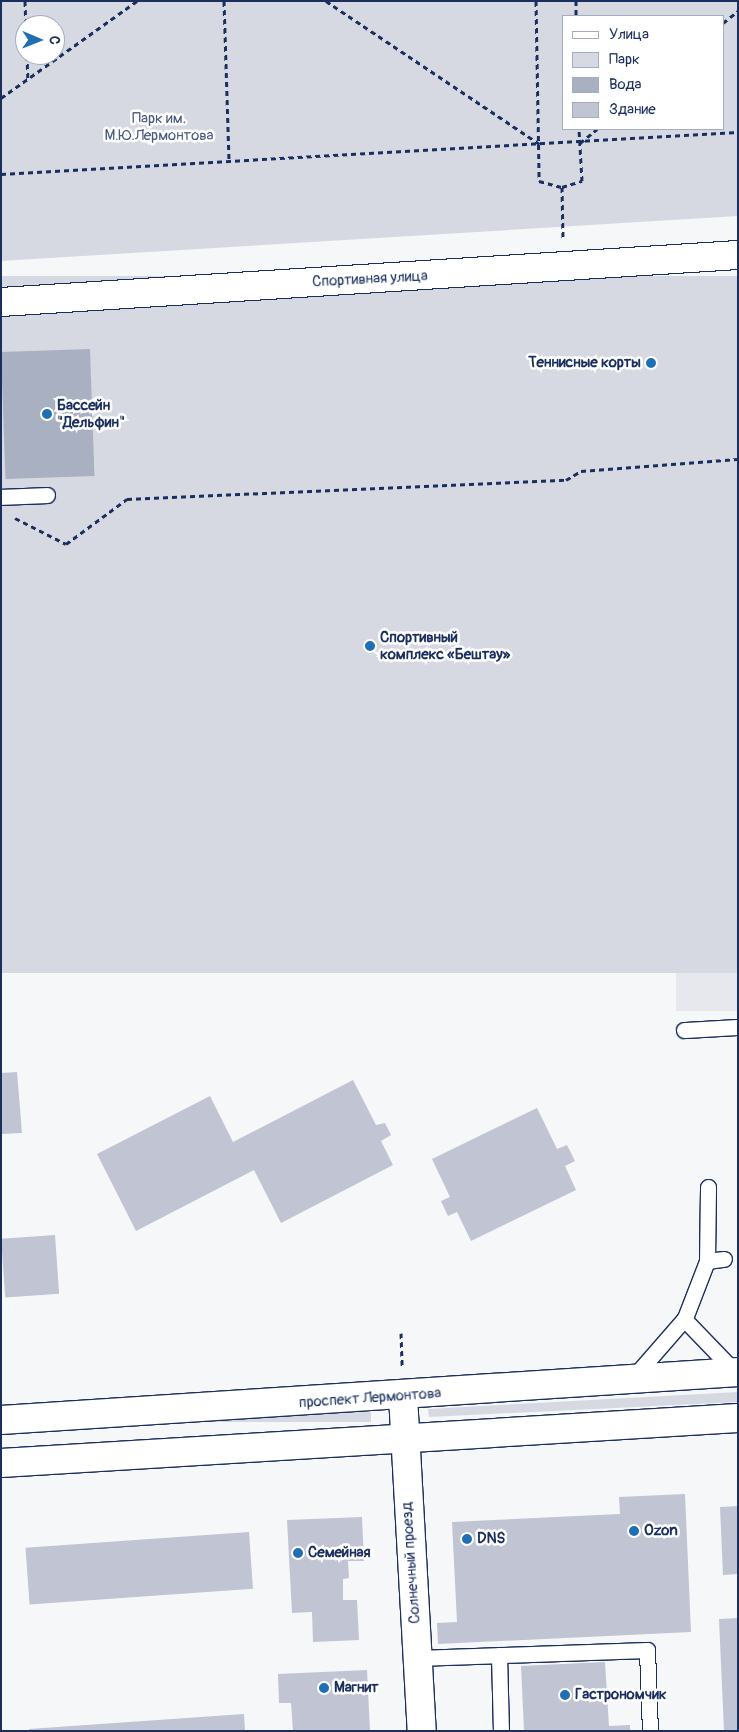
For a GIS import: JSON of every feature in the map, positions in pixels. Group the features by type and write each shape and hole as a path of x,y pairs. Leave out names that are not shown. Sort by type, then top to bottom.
{"street":[{"name":"Спортивная улица","path":"1,302 738,255"},
{"name":"проспект Лермонтова","path":"1,1420 403,1396 736,1372"},
{"name":"Солнечный проезд","path":"403,1396 422,1731"},
{"path":"1,1463 738,1418"}],"lane":[{"path":"1,497 47,495"},
{"path":"684,1030 738,1027"},
{"path":"631,1379 684,1319 707,1261 708,1187"},
{"path":"707,1261 724,1259"},
{"path":"684,1319 736,1372"},
{"path":"417,1658 647,1650 650,1731"},
{"path":"499,1655 502,1731"}],"path":[{"path":"25,1 26,15"},
{"path":"1,98 137,1"},
{"path":"224,1 229,161"},
{"path":"326,1 541,145"},
{"path":"536,1 541,145 539,181 562,187 582,182 580,130"},
{"path":"576,1 576,15"},
{"path":"724,22 738,11"},
{"path":"27,65 28,80"},
{"path":"580,143 595,130"},
{"path":"1,174 580,143 738,132"},
{"path":"562,187 563,241"},
{"path":"9,515 66,544 127,499 566,480 581,471 738,459"},
{"path":"401,1333 403,1396"}],"shaded area":[{"path":"676,973 738,973 738,1011 676,1011"}],"green space":[{"name":"Парк им. М.Ю.Лермонтова","path":"1,1 738,1 738,216 1,261"},
{"name":"Спортивный комплекс «Бештау»","path":"1,276 738,276 738,973 1,973"},
{"path":"738,1392 738,1402 429,1417 428,1409"},
{"path":"1,1412 371,1412 371,1422 1,1422"}],"water":[{"name":"Бассейн \"Дельфин\"","path":"90,349 94,476 5,479 1,352"}],"building":[{"path":"17,1072 22,1133 1,1134 1,1073"},
{"path":"353,1080 376,1125 385,1123 391,1135 381,1141 393,1165 281,1223 254,1170 136,1231 97,1154 210,1096 233,1142"},
{"path":"537,1108 557,1149 567,1145 575,1161 565,1166 576,1190 471,1241 457,1212 448,1216 441,1201 450,1197 432,1159"},
{"path":"55,1235 59,1294 5,1298 1,1239"},
{"path":"685,1494 691,1632 438,1644 437,1623 457,1622 452,1522 620,1514 619,1497"},
{"path":"738,1506 738,1574 723,1575 720,1507"},
{"path":"362,1517 364,1561 348,1561 349,1578 343,1579 343,1600 357,1600 359,1640 313,1642 312,1612 292,1613 287,1520"},
{"path":"249,1532 253,1589 30,1604 26,1548"},
{"path":"738,1618 738,1731 724,1731 719,1619"},
{"name":"Гастрономчик","path":"605,1662 609,1726 630,1725 630,1731 524,1731 521,1666"},
{"name":"Магнит","path":"367,1670 370,1731 293,1731 291,1703 279,1703 278,1674"},
{"path":"244,1714 245,1731 29,1731 29,1729"}],"place":[{"name":"Теннисные корты","path":"651,363"},
{"name":"Бассейн \"Дельфин\"","path":"47,414"},
{"name":"Спортивный комплекс «Бештау»","path":"370,646"},
{"name":"Ozon","path":"634,1531"},
{"name":"DNS","path":"467,1539"},
{"name":"Семейная","path":"298,1553"},
{"name":"Магнит","path":"324,1688"},
{"name":"Гастрономчик","path":"565,1695"}]}
